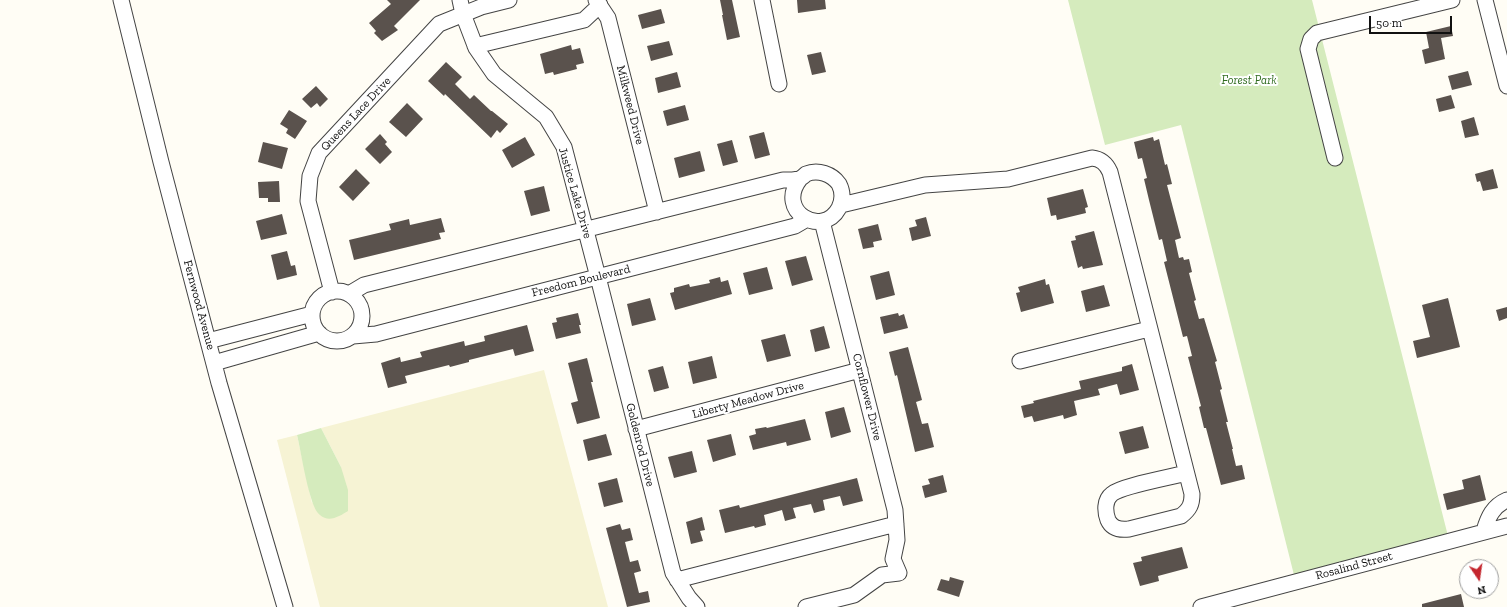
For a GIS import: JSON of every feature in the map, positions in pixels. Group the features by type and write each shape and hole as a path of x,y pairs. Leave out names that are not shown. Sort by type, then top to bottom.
{"street":[{"name":"Fernwood Avenue","path":"121,0 208,341 285,607"},
{"name":"Queens Lace Drive","path":"332,292 308,201 310,176 319,153 439,24 462,7 481,7 509,0"},
{"path":"762,0 779,84"},
{"path":"1335,158 1308,49 1311,38 1317,33 1452,0"},
{"path":"1485,0 1507,86"},
{"path":"475,46 584,20 598,2"},
{"name":"Milkweed Drive","path":"598,2 608,18 657,212"},
{"name":"Justice Lake Drive","path":"462,7 475,46 494,74 546,117 564,147 598,277"},
{"path":"841,205 925,185 1008,179 1092,158 1098,158 1107,165 1110,172 1192,494 1192,504 1181,516 1122,530 1110,524 1106,510 1108,499 1111,494 1122,489 1186,473"},
{"path":"823,172 837,181 841,189 841,205 837,213 830,218 814,222 800,215 795,208 793,201 794,189 800,179 807,174 823,172"},
{"path":"349,294 364,285 783,180 800,179"},
{"name":"Freedom Boulevard","path":"352,336 376,334 598,277 795,226 807,219"},
{"name":"Cornflower Drive","path":"806,607 854,595 882,575 898,573 893,559 897,540 895,510 822,221"},
{"name":"Goldenrod Drive","path":"598,277 673,573 689,598 697,607"},
{"path":"341,291 349,294 356,299 360,306 362,322 358,330 345,340 329,340 319,332 313,322 312,314 314,307 318,300 325,294 341,291"},
{"path":"208,341 312,314"},
{"path":"1020,360 1149,329"},
{"path":"214,363 319,332"},
{"name":"Liberty Meadow Drive","path":"636,429 860,370"},
{"path":"1484,531 1488,517 1497,506 1507,500"},
{"path":"677,580 896,524"},
{"name":"Rosalind Street","path":"1201,607 1507,526"}],"shaded area":[{"path":"544,370 608,607 320,607 277,440 297,435 312,503 341,467 321,428"}],"green space":[{"name":"Forest Park","path":"1068,0 1312,0 1448,536 1294,575 1181,125 1105,145"},
{"path":"321,428 341,467 348,490 348,511 331,519 320,515 312,502 297,435"}],"building":[{"path":"387,0 420,0 394,26 398,30 382,41 374,33 376,31 369,23 391,4"},
{"path":"720,0 732,0 740,37 727,40"},
{"path":"797,0 825,0 826,9 798,13"},
{"path":"661,9 665,23 642,29 638,15"},
{"path":"1451,26 1453,36 1441,38 1445,59 1425,64 1422,50 1429,48 1426,32"},
{"path":"669,41 673,55 651,61 647,46"},
{"path":"571,45 572,50 580,48 584,63 576,65 577,69 554,75 553,72 545,74 540,54"},
{"path":"821,52 826,72 812,75 807,55"},
{"path":"446,62 462,77 455,84 470,99 474,95 508,124 500,133 497,130 491,138 445,94 444,96 428,81"},
{"path":"1468,71 1472,85 1452,90 1448,76"},
{"path":"677,72 681,87 658,93 655,78"},
{"path":"316,86 328,99 320,107 317,103 311,108 302,99"},
{"path":"1451,95 1455,108 1439,112 1436,99"},
{"path":"407,103 423,119 406,137 389,122"},
{"path":"685,105 689,120 667,126 663,111"},
{"path":"289,110 307,121 295,139 286,133 288,129 280,124"},
{"path":"1474,117 1479,135 1465,138 1461,121"},
{"path":"764,132 770,155 755,159 749,136"},
{"path":"380,134 387,142 385,144 392,152 380,164 365,149"},
{"path":"525,137 535,155 512,168 502,150"},
{"path":"1153,137 1154,141 1159,139 1165,165 1167,164 1172,184 1167,185 1181,238 1175,240 1179,258 1183,257 1184,260 1189,259 1192,272 1189,273 1196,300 1194,301 1199,319 1204,318 1217,361 1215,362 1222,389 1220,390 1228,422 1226,422 1236,466 1242,465 1245,479 1221,485 1206,428 1204,428 1199,407 1201,406 1188,357 1192,356 1187,336 1183,337 1164,262 1167,261 1162,239 1159,240 1149,200 1144,179 1147,178 1142,158 1138,159 1134,142"},
{"path":"732,140 738,162 723,166 717,144"},
{"path":"263,142 288,148 282,169 258,162"},
{"path":"700,151 705,171 679,178 674,158"},
{"path":"356,169 370,183 353,201 339,187"},
{"path":"1493,169 1498,188 1483,191 1480,181 1477,182 1475,174"},
{"path":"279,181 280,202 268,202 268,198 259,198 258,182"},
{"path":"544,186 550,211 531,216 524,191"},
{"path":"1083,189 1088,207 1085,208 1086,213 1057,220 1056,215 1051,216 1047,198"},
{"path":"282,214 287,234 261,240 256,221"},
{"path":"926,217 931,236 912,241 909,228 917,226 915,220"},
{"path":"441,218 445,232 439,233 441,239 354,260 349,240 391,230 389,224 409,219 410,225"},
{"path":"878,224 882,240 873,242 874,247 863,249 858,229"},
{"path":"1094,231 1103,265 1083,269 1082,266 1078,268 1071,241 1076,240 1075,236"},
{"path":"287,251 291,266 295,265 297,275 277,280 271,255"},
{"path":"806,256 813,280 792,286 785,261"},
{"path":"767,267 773,289 749,295 743,273"},
{"path":"889,271 895,295 876,300 870,276"},
{"path":"720,277 721,282 728,280 732,294 675,310 670,293 674,292 674,288 689,284 690,287 710,283 709,280"},
{"path":"1045,279 1046,285 1049,284 1054,303 1021,312 1016,293 1020,292 1018,287"},
{"path":"1104,285 1110,306 1086,312 1081,291"},
{"path":"650,298 656,320 632,326 627,304"},
{"path":"1448,298 1460,347 1417,358 1413,341 1430,337 1422,305"},
{"path":"1507,307 1507,318 1499,321 1496,310"},
{"path":"578,313 581,333 556,339 552,323 557,322 556,318"},
{"path":"898,313 899,316 904,314 908,328 884,334 880,317"},
{"path":"527,325 534,351 515,356 513,349 469,360 469,362 450,367 449,365 405,376 407,383 388,388 381,363 400,357 401,362 422,357 420,352 464,341 465,346 485,341 484,336"},
{"path":"824,326 830,348 815,352 810,330"},
{"path":"785,334 791,356 767,362 761,340"},
{"path":"908,347 922,400 916,402 922,424 928,423 934,447 915,452 897,375 895,376 889,352"},
{"path":"712,356 717,378 693,384 688,362"},
{"path":"587,358 600,418 577,424 571,403 578,401 568,363"},
{"path":"1132,364 1139,390 1120,395 1117,384 1098,389 1100,395 1074,401 1077,415 1064,419 1063,415 1034,422 1032,416 1024,418 1021,406 1034,403 1033,401 1081,389 1079,381 1122,371 1122,367"},
{"path":"663,366 669,388 654,392 648,370"},
{"path":"844,407 851,432 831,438 825,412"},
{"path":"805,419 811,440 787,446 786,442 753,450 749,436 756,434 755,429 767,428"},
{"path":"1143,426 1149,448 1125,454 1119,432"},
{"path":"606,434 612,455 588,461 583,440"},
{"path":"731,434 736,455 713,462 707,440"},
{"path":"692,451 697,472 674,478 668,457"},
{"path":"943,475 947,492 925,498 922,486 930,484 928,479"},
{"path":"1480,475 1486,500 1447,510 1443,494 1464,489 1462,480"},
{"path":"617,478 623,502 604,507 598,483"},
{"path":"857,478 863,501 843,506 840,496 823,500 825,510 814,513 811,504 793,508 796,518 785,521 782,510 764,515 766,525 755,528 754,526 725,533 719,510 739,505 740,508"},
{"path":"702,517 705,530 700,531 703,541 691,544 686,522"},
{"path":"620,524 622,530 630,528 633,540 625,542 630,562 638,560 641,571 634,573 639,593 648,591 650,602 627,607 606,528"},
{"path":"1182,547 1188,568 1158,576 1159,581 1140,586 1133,563 1142,561 1141,557"},
{"path":"950,577 964,581 959,597 937,590 941,579 949,581"},
{"path":"1459,595 1459,599 1462,599 1464,607 1422,607 1422,604"}]}
